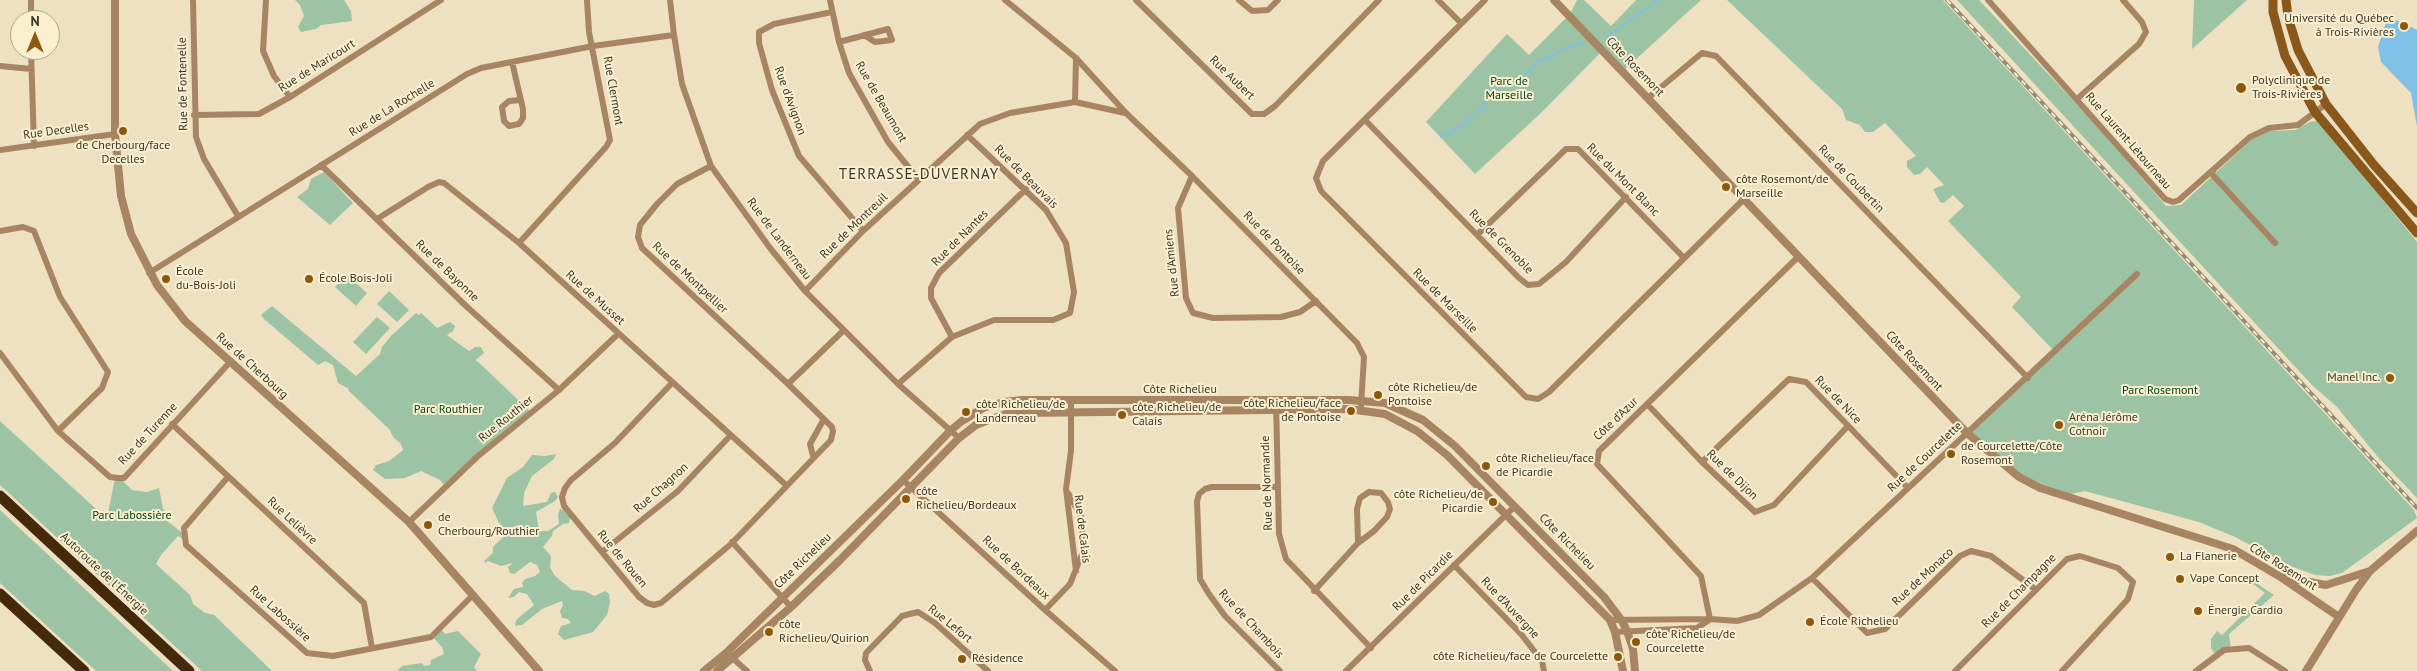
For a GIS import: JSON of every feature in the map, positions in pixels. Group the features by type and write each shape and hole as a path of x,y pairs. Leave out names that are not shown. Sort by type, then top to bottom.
{"highway":[{"name":"Autoroute de l'Énergie","path":"0,496 189,671"},
{"path":"0,594 84,671"}],"main road":[{"path":"2273,0 2273,12 2285,56 2315,112 2417,233"},
{"path":"2286,0 2288,17 2298,50 2326,104 2374,165 2417,213"}],"street":[{"name":"Rue de Cherbourg","path":"115,0 115,134 121,196 131,234 150,273 185,321 409,522 539,671"},
{"name":"Rue de Fontenelle","path":"193,0 194,115 196,137 204,159 238,216"},
{"path":"266,0 263,51 274,76 290,97"},
{"name":"Rue de Maricourt","path":"194,115 258,114 290,97 441,0"},
{"name":"Rue Clermont","path":"519,243 606,147 610,140 593,46 587,0"},
{"name":"Rue de Landerneau","path":"670,0 682,84 711,166 770,248 804,291 898,384 960,438"},
{"name":"Rue de Beaumont","path":"830,0 839,42 849,73 888,142 919,180"},
{"name":"Rue de Pontoise","path":"1004,0 1076,58 1126,113 1192,176 1357,343 1364,357 1361,410"},
{"name":"Rue Aubert","path":"1136,0 1252,114 1264,114 1379,0"},
{"path":"1239,0 1252,11 1268,10 1278,0"},
{"path":"1438,0 1461,23"},
{"name":"Rue de Marseille","path":"1484,0 1323,161 1316,178 1321,191 1526,398 1538,399 1549,392 1744,198"},
{"name":"Rue Laurent-Létourneau","path":"1988,0 2165,199 2173,202 2180,200 2250,137 2269,128 2298,125 2315,112"},
{"path":"2077,99 2139,44 2146,32 2142,22 2123,0"},
{"name":"Côte Rosemont","path":"1558,1 1967,433 2019,477 2040,488 2233,549 2279,576 2339,617"},
{"name":"Rue d'Avignon","path":"832,12 774,24 759,32 759,43 772,90 799,156 864,231"},
{"name":"Rue de La Rochelle","path":"150,273 467,74 481,68 593,46 674,35"},
{"path":"839,42 864,35"},
{"name":"Rue de Coubertin","path":"1648,98 1702,53 1716,56 2028,378"},
{"path":"1076,58 1075,102 1126,113"},
{"path":"31,60 34,146"},
{"path":"512,62 520,100"},
{"path":"0,66 31,69"},
{"name":"Rue de Montreuil","path":"804,291 864,231 980,124 1010,113 1075,102"},
{"path":"2315,112 2326,104"},
{"name":"Rue de Grenoble","path":"1365,120 1528,285 1539,284 1566,262 1626,197"},
{"name":"Rue Decelles","path":"0,150 115,134"},
{"name":"Rue de Beauvais","path":"898,384 952,337 994,320 1053,320 1070,313 1074,292 1066,243 1046,210 967,135"},
{"name":"Rue du Mont Blanc","path":"1477,235 1566,149 1578,149 1684,258"},
{"name":"Rue de Bayonne","path":"321,165 466,306 559,390"},
{"name":"Rue de Montpellier","path":"711,166 677,184 656,204 640,225 638,237 642,248 824,419"},
{"path":"2211,173 2275,244"},
{"name":"Rue d'Amiens","path":"1192,176 1178,208 1186,298 1193,313 1213,318 1281,317 1300,312 1316,301"},
{"name":"Rue de Musset","path":"377,219 434,183 444,183 519,243 786,485"},
{"name":"Rue de Nantes","path":"952,337 931,298 931,288 939,273 1026,189"},
{"path":"0,231 23,227 34,231 60,297 108,372 102,388 58,431"},
{"name":"Côte d'Azur","path":"1710,619 1701,576 1596,464 1599,451 1799,256"},
{"name":"Rue de Courcelette","path":"1610,620 1710,619 1737,621 1759,615 1812,578 2137,274"},
{"path":"788,384 844,330"},
{"name":"Rue Routhier","path":"409,522 477,457 559,390 618,334"},
{"name":"Rue de Turenne","path":"0,353 58,431 110,477 124,478 231,361"},
{"name":"Rue de Nice","path":"1702,462 1789,379 1806,382 1847,427 1908,488"},
{"name":"Rue de Rouen","path":"672,383 615,443 571,480 565,488 562,497 564,506 639,596 647,603 654,605 661,603 732,542 833,436 832,427 824,419"},
{"name":"Côte Richelieu","path":"704,671 726,652 903,480 951,430 984,408 1004,402 1362,400 1385,403 1423,420 1455,446 1604,597 1622,620 1627,631 1635,671"},
{"name":"Rue de Calais","path":"1071,401 1071,451 1066,489 1076,571"},
{"name":"Rue de Normandie","path":"1276,401 1279,534 1286,559 1314,591 1371,648"},
{"name":"Rue de Dijon","path":"1647,404 1702,462 1755,512 1774,505 1847,427"},
{"name":"Côte Richelieu","path":"717,671 791,606 960,438 976,425 1006,414 1276,410 1361,410 1384,414 1417,431 1447,455 1610,620 1616,632 1623,671"},
{"path":"813,456 810,444 824,419"},
{"name":"Rue Lelièvre","path":"172,424 364,604 372,648"},
{"name":"Rue Chagnon","path":"602,552 678,491 730,436"},
{"name":"Rue Labossière","path":"228,477 184,528 186,545 307,653 333,656 431,637 472,596"},
{"name":"Rue de Bordeaux","path":"903,480 1045,610 1115,671"},
{"name":"Rue de Chambois","path":"1278,487 1212,487 1205,489 1199,494 1197,502 1200,579 1225,616 1280,671"},
{"name":"Rue de Calais","path":"1045,610 1070,584 1084,549 1080,516 1066,489"},
{"path":"1314,591 1358,543 1387,516 1390,509 1388,502 1380,493 1368,492 1360,498 1357,509 1358,543"},
{"name":"Rue de Picardie","path":"1346,671 1515,506"},
{"path":"2306,671 2370,571 2417,531"},
{"path":"732,542 791,606"},
{"name":"Rue de Monaco","path":"1812,578 1867,633 1885,628 1960,556 1971,551 1991,556 2035,589"},
{"name":"Rue de Champagne","path":"1955,671 2067,559 2080,556 2118,568 2134,582 2128,599 2062,671"},
{"name":"Rue d'Auvergne","path":"1454,565 1521,634 1542,661 1544,671"},
{"path":"2279,576 2326,585 2370,571"},
{"name":"Rue Lefort","path":"870,671 865,660 866,653 902,616 918,612 935,623 988,671"},
{"name":"Rue de Courcelette","path":"1616,632 1697,628 1710,619"},
{"path":"2196,671 2224,650 2249,648 2285,671"},
{"path":"726,652 747,671"}],"green space":[{"path":"295,0 344,0 351,11 352,21 321,25 316,29 301,32 298,27 304,16 300,5"},
{"name":"Parc de Marseille","path":"1577,0 1584,0 1611,26 1636,0 1701,0 1623,71 1603,50 1542,112 1475,174 1426,122 1507,34 1529,55 1570,14"},
{"name":"Parc Rosemont","path":"1727,0 1943,0 2414,510 2417,518 2342,573 2330,576 2315,575 2293,567 2235,537 2199,522 2085,491 2067,495 2020,476 1965,431 2052,349 2012,307 2021,297 1948,221 1964,206 1953,195 1944,203 1940,202 1933,189 1944,185 1927,167 1920,174 1914,175 1907,167 1907,161 1916,156 1885,123 1873,132 1865,132 1860,125 1846,120 1842,109"},
{"path":"1957,0 1979,0 2098,127 2166,206 2181,205 2252,139 2269,131 2295,130 2310,122 2317,121 2321,123 2417,242 2417,498 2377,456 2337,407 2311,384"},
{"path":"2194,0 2247,0 2192,49"},
{"path":"324,172 353,203 330,225 297,197 308,189 311,179"},
{"path":"347,275 367,293 356,306 335,287"},
{"path":"389,291 409,310 397,322 377,304"},
{"name":"Parc Routhier","path":"272,306 356,376 380,354 382,347 391,336 416,313 419,315 421,313 437,328 450,322 455,326 453,331 447,335 469,351 475,347 481,347 484,353 476,360 532,413 444,485 440,480 421,471 405,478 385,479 373,470 376,465 389,461 403,450 401,444 393,437 390,430 349,389 338,383 333,365 325,361 318,365 264,319 261,315"},
{"path":"377,317 390,328 366,354 353,342"},
{"name":"Parc Labossière","path":"0,421 107,519 115,478 121,479 132,490 147,492 159,488 163,509 166,512 166,520 185,535 185,540 178,536 161,555 156,564 190,595 193,604 205,613 214,615 272,671 202,671 143,617 0,485"},
{"path":"556,454 554,459 532,476 524,493 523,506 547,502 551,493 555,492 558,497 555,501 536,512 539,531 548,531 559,524 558,515 560,509 565,511 570,518 569,523 563,524 553,531 552,536 543,547 551,556 550,567 555,576 572,590 584,591 595,596 605,591 609,594 610,602 607,615 593,632 564,640 558,634 561,626 571,623 568,619 562,618 560,611 563,605 562,601 542,609 522,625 515,626 516,620 534,605 527,594 519,592 514,597 508,598 514,589 523,587 522,583 525,579 535,576 540,572 537,565 530,562 514,574 510,573 508,567 513,563 501,566 488,561 485,563 484,561 493,553 493,547 504,536 512,533 514,529 504,528 499,523 492,508 507,478 523,467 532,455 545,456"},
{"path":"0,510 173,671 96,671 0,583"},
{"path":"2249,578 2274,595 2229,634 2231,650 2216,656 2211,648 2211,639 2217,631 2222,635 2265,593 2248,580"},
{"path":"440,628 445,634 458,631 481,654 474,667 477,671 397,671 402,666 422,663 424,666 430,665 431,660 444,654 442,647 432,636"}],"water":[{"path":"2387,19 2396,20 2417,30 2417,126 2411,93 2381,62 2378,47"}],"waterway":[{"path":"1607,37 1658,0"},
{"path":"1441,137 1463,125 1505,83 1512,83 1526,74 1538,61 1554,56 1562,49 1582,43"}],"railway":[{"path":"1947,0 2417,508"}],"place":[{"name":"Université du Québec à Trois-Rivières","path":"2404,26"},
{"name":"Polyclinique de Trois-Rivières","path":"2241,88"},
{"name":"de Cherbourg/face Decelles","path":"123,131"},
{"name":"côte Rosemont/de Marseille","path":"1726,187"},
{"name":"École du-Bois-Joli","path":"166,279"},
{"name":"École Bois-Joli","path":"309,279"},
{"name":"Manel Inc.","path":"2390,378"},
{"name":"côte Richelieu/de Pontoise","path":"1378,395"},
{"name":"côte Richelieu/face de Pontoise","path":"1351,411"},
{"name":"côte Richelieu/de Landerneau","path":"966,412"},
{"name":"côte Richelieu/de Calais","path":"1122,415"},
{"name":"Aréna Jérôme Cotnoir","path":"2059,425"},
{"name":"de Courcelette/Côte Rosemont","path":"1951,454"},
{"name":"côte Richelieu/face de Picardie","path":"1486,466"},
{"name":"côte Richelieu/Bordeaux","path":"906,499"},
{"name":"côte Richelieu/de Picardie","path":"1493,502"},
{"name":"de Cherbourg/Routhier","path":"428,525"},
{"name":"La Flanerie","path":"2170,557"},
{"name":"Vape Concept","path":"2180,579"},
{"name":"Énergie Cardio","path":"2198,611"},
{"name":"École Richelieu","path":"1810,622"},
{"name":"côte Richelieu/Quirion","path":"769,632"},
{"name":"côte Richelieu/de Courcelette","path":"1636,642"},
{"name":"côte Richelieu/face de Courcelette","path":"1618,657"},
{"name":"Résidence","path":"962,659"}],"district":[{"name":"TERRASSE-DUVERNAY","path":"919,175"}]}
